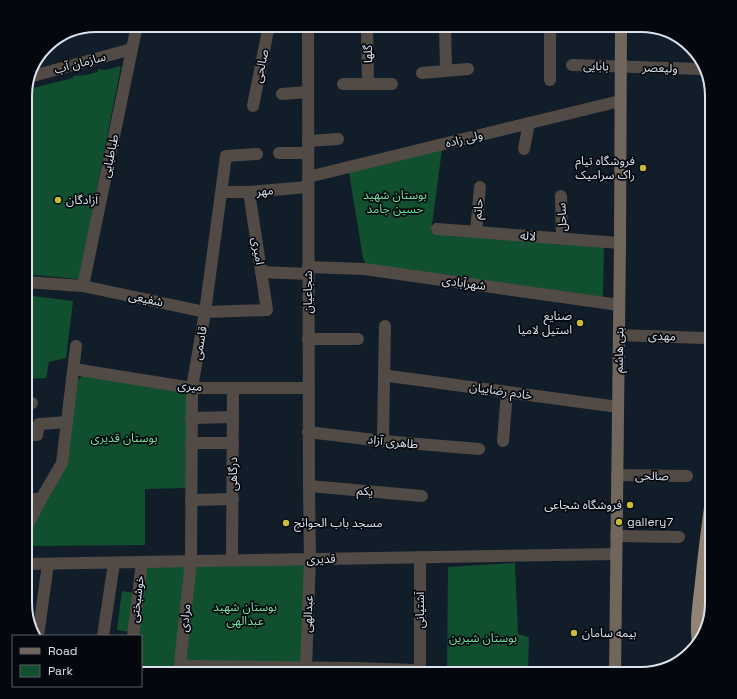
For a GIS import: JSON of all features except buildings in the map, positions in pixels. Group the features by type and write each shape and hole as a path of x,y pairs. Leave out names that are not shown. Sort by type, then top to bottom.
{"highway":[{"path":"697,633 705,536"}],"main road":[{"name":"بنی هاشم","path":"615,667 620,243 620,32"}],"street":[{"name":"طباطبایی","path":"84,286 136,32"},
{"name":"صالحی","path":"253,106 268,32"},
{"name":"شجاعیان","path":"308,32 308,432 310,559"},
{"name":"گلها","path":"367,32 368,84"},
{"path":"445,32 446,70"},
{"path":"550,32 550,80"},
{"name":"سازمان آب","path":"36,75 132,49"},
{"name":"بابایی","path":"572,65 620,67"},
{"name":"ولیعصر","path":"620,67 699,69"},
{"path":"422,72 468,69"},
{"path":"343,84 392,84"},
{"path":"282,94 308,92"},
{"name":"ولی زاده","path":"308,182 529,123 620,101"},
{"path":"524,149 529,123"},
{"path":"279,153 338,139"},
{"name":"قاسمی","path":"191,561 192,388 205,312 226,156 257,154"},
{"name":"مهر","path":"222,192 249,192 308,182"},
{"name":"حاتم","path":"476,232 480,187"},
{"name":"امیری","path":"249,192 267,310"},
{"name":"ساحل","path":"561,196 562,239"},
{"name":"لاله","path":"437,229 620,243"},
{"name":"شهرآبادی","path":"261,272 364,269 619,305"},
{"name":"شفیعی","path":"32,282 84,286 205,312 267,310"},
{"path":"383,441 385,326"},
{"name":"مهدی","path":"619,335 704,338"},
{"path":"308,339 358,339"},
{"path":"32,516 62,464 76,346"},
{"name":"میری","path":"74,369 192,388 308,388"},
{"name":"خادم رضاییان","path":"384,378 389,376 618,407"},
{"name":"درگاهی","path":"232,560 233,388"},
{"path":"504,441 507,392"},
{"path":"191,418 233,417"},
{"path":"32,435 37,435 39,424 67,422"},
{"name":"طاهری آزاد","path":"308,432 383,441 479,449"},
{"path":"191,443 233,443"},
{"name":"صالحی","path":"617,476 687,476"},
{"name":"یکم","path":"309,486 422,496"},
{"path":"32,499 41,499"},
{"path":"191,500 233,499"},
{"path":"616,536 679,537"},
{"name":"قدیری","path":"32,564 616,554"},
{"name":"آشتیانی","path":"417,667 420,557"},
{"name":"عبدالهی","path":"306,667 310,559"},
{"name":"مرادی","path":"180,667 191,561"},
{"name":"خوشبختی","path":"133,635 142,562"},
{"path":"103,635 114,563"},
{"path":"37,629 48,564"}],"green space":[{"name":"آزادگان","path":"121,66 79,279 32,275 32,88 73,78 73,76 98,72 98,69 106,70"},
{"name":"بوستان شهید حسین جامد","path":"442,149 431,232 604,246 603,297 366,264 363,258 349,172"},
{"path":"32,296 73,301 66,358 49,362 46,378 32,379"},
{"name":"بوستان قدیری","path":"83,375 189,392 186,488 145,489 145,545 32,546 32,526 66,463 76,382"},
{"name":"بوستان شهید عبدالهی","path":"306,562 303,665 184,663 194,564"},
{"name":"بوستان شیرین","path":"515,563 518,634 529,637 528,667 447,667 448,567"},
{"path":"146,566 187,566 176,667 142,667 142,635 138,635"},
{"path":"122,591 136,593 131,632 117,630"}],"place":[{"name":"فروشگاه تیام راک سرامیک","path":"643,168"},
{"name":"آزادگان","path":"58,200"},
{"name":"صنایع استیل لامیا","path":"580,323"},
{"name":"فروشگاه شجاعی","path":"630,505"},
{"name":"gallery7","path":"619,522"},
{"name":"مسجد باب الحوائج","path":"286,523"},
{"name":"بیمه سامان","path":"574,633"}]}
